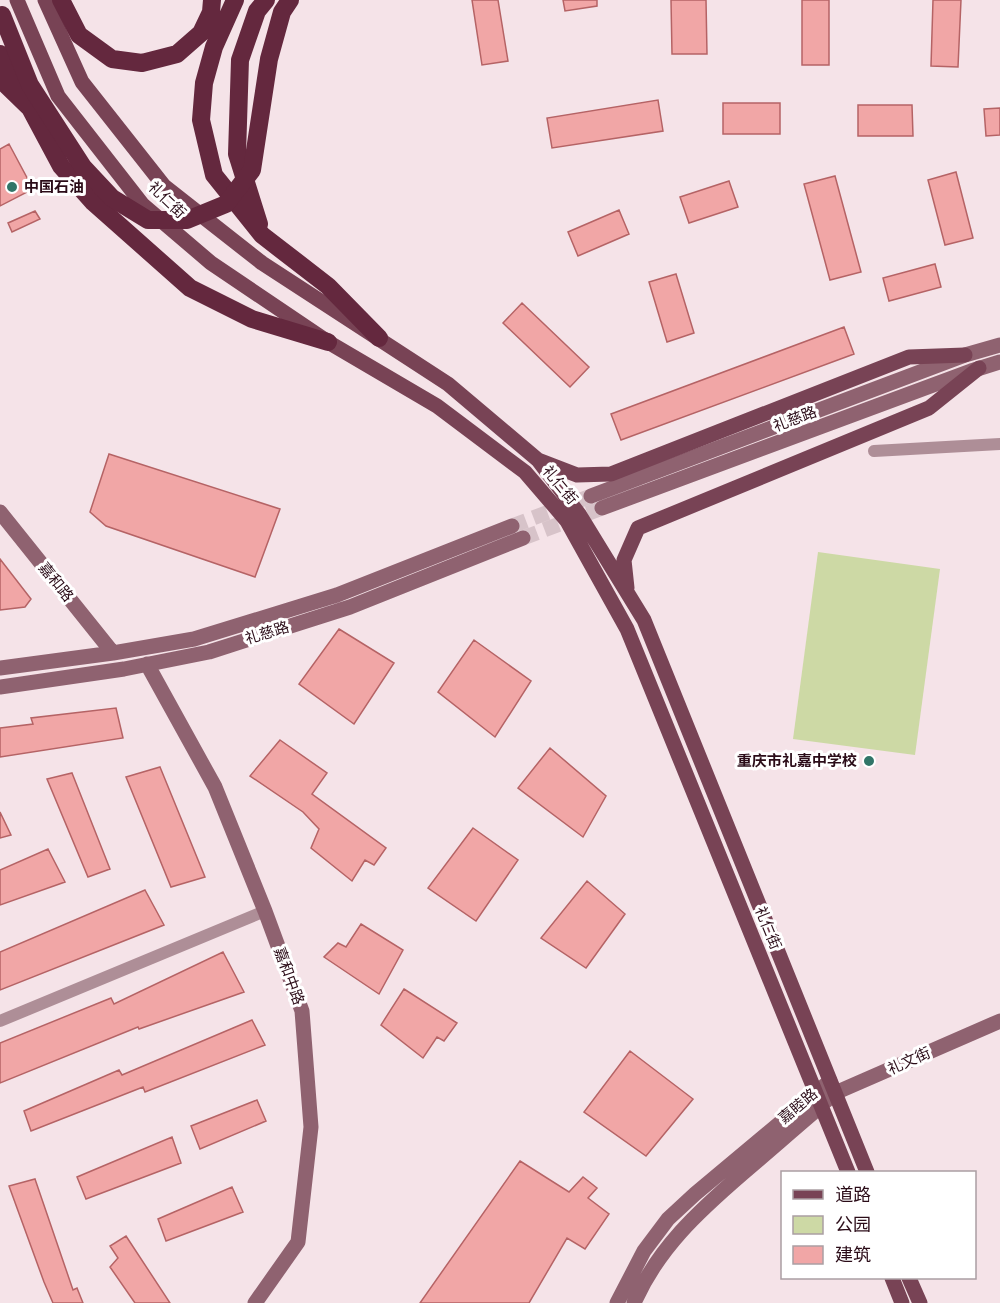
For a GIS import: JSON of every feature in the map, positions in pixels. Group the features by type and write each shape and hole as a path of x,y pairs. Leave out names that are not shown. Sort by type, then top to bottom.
{"highway":[{"path":"61,0 79,34 112,59 142,63 177,54 201,33 211,12 212,0"},
{"path":"235,0 214,47 204,83 201,120 214,175 262,235 328,286 379,338"},
{"path":"262,235 237,154 240,60 257,11 266,0"},
{"path":"1,10 30,85 84,167 112,198 148,220 187,220 226,204 252,170 269,59 282,12 290,0"},
{"path":"0,54 61,166 93,202 190,288 252,319 328,342"},
{"path":"0,79 30,108"}],"main road":[{"name":"礼仁街","path":"17,0 58,96 142,205 211,264 328,342 437,406 525,472 567,521 627,629 847,1171"},
{"name":"礼仁街","path":"45,0 82,82 164,186 262,263 448,384 538,460 579,514 644,620 866,1171"},
{"name":"礼慈路","path":"591,496 965,355 1000,345"},
{"path":"538,460 578,475 610,474 909,357 965,355"},
{"name":"礼慈路","path":"602,508 1000,362"},
{"path":"628,594 624,560 638,528 929,408 979,368"},
{"name":"嘉和路","path":"0,512 113,653"},
{"name":"礼慈路","path":"0,668 113,653 194,639 337,595 512,526"},
{"name":"礼慈路","path":"0,687 209,652 350,608 523,538"},
{"name":"嘉和中路","path":"147,664 215,787 266,911 302,1011 312,1127 298,1242 255,1303"},
{"name":"礼文街","path":"818,1099 832,1087 1000,1021"},
{"name":"嘉睦路","path":"617,1303 644,1251 668,1220 694,1194 818,1099"},
{"name":"嘉睦路","path":"634,1303 657,1259 678,1233 818,1099"},
{"path":"892,1279 902,1303"},
{"path":"909,1279 920,1303"}],"street":[{"path":"874,451 1000,444"},
{"path":"0,1021 266,911"}],"green space":[{"path":"818,552 940,569 915,755 793,739"}],"building":[{"path":"472,0 498,0 508,61 482,65"},
{"path":"563,0 597,0 597,6 565,11"},
{"path":"671,0 706,0 707,54 672,54"},
{"path":"802,0 829,0 829,65 802,65"},
{"path":"933,0 961,0 958,67 931,66"},
{"path":"658,100 663,131 552,148 547,118"},
{"path":"723,103 780,103 780,134 723,134"},
{"path":"858,105 912,105 913,136 858,136"},
{"path":"1000,108 1000,135 986,136 984,109"},
{"path":"9,144 33,189 0,206 0,149"},
{"path":"956,172 973,238 945,245 928,180"},
{"path":"835,176 861,272 830,280 804,184"},
{"path":"729,181 738,207 689,223 680,197"},
{"path":"619,210 629,234 578,256 568,232"},
{"path":"35,211 40,219 12,232 8,223"},
{"path":"935,264 941,287 889,301 883,278"},
{"path":"676,274 694,333 667,342 649,282"},
{"path":"522,303 589,367 570,387 503,323"},
{"path":"844,327 854,354 621,440 611,414"},
{"path":"109,454 280,509 255,577 106,526 90,512"},
{"path":"0,559 31,599 25,607 0,610"},
{"path":"339,629 394,663 354,724 299,684"},
{"path":"474,640 531,681 495,737 438,692"},
{"path":"116,708 123,738 0,757 0,728 33,724 31,718"},
{"path":"280,740 327,773 312,794 386,848 374,865 365,860 352,881 311,848 319,829 303,812 250,776"},
{"path":"550,748 606,796 583,837 518,788"},
{"path":"160,767 205,877 171,887 126,777"},
{"path":"72,773 110,869 88,877 47,779"},
{"path":"0,812 11,835 0,838"},
{"path":"473,828 518,860 476,921 428,888"},
{"path":"48,849 65,882 0,905 0,870"},
{"path":"587,881 625,914 586,968 541,938"},
{"path":"145,890 164,925 0,990 0,952"},
{"path":"361,924 403,950 379,994 324,957 338,943 346,947"},
{"path":"223,952 244,992 139,1029 138,1027 0,1083 0,1043 111,998 114,1004"},
{"path":"404,989 457,1023 444,1041 437,1037 423,1058 381,1025"},
{"path":"252,1020 265,1045 145,1092 143,1087 31,1131 24,1111 119,1070 122,1075"},
{"path":"630,1051 693,1099 646,1156 584,1112"},
{"path":"257,1100 266,1121 200,1149 191,1126"},
{"path":"172,1137 181,1163 86,1199 77,1177"},
{"path":"520,1161 569,1192 583,1177 597,1188 588,1198 609,1214 585,1249 567,1238 529,1303 420,1303"},
{"path":"35,1179 73,1290 77,1288 83,1303 53,1303 44,1282 9,1186"},
{"path":"232,1187 243,1212 166,1241 158,1219"},
{"path":"126,1236 170,1303 135,1303 110,1267 118,1258 110,1246"}],"tunnel":[{"path":"512,526 591,496"},
{"path":"523,538 602,508"}],"place":[{"name":"中国石油","path":"12,187"},
{"name":"重庆市礼嘉中学校","path":"869,761"}]}
